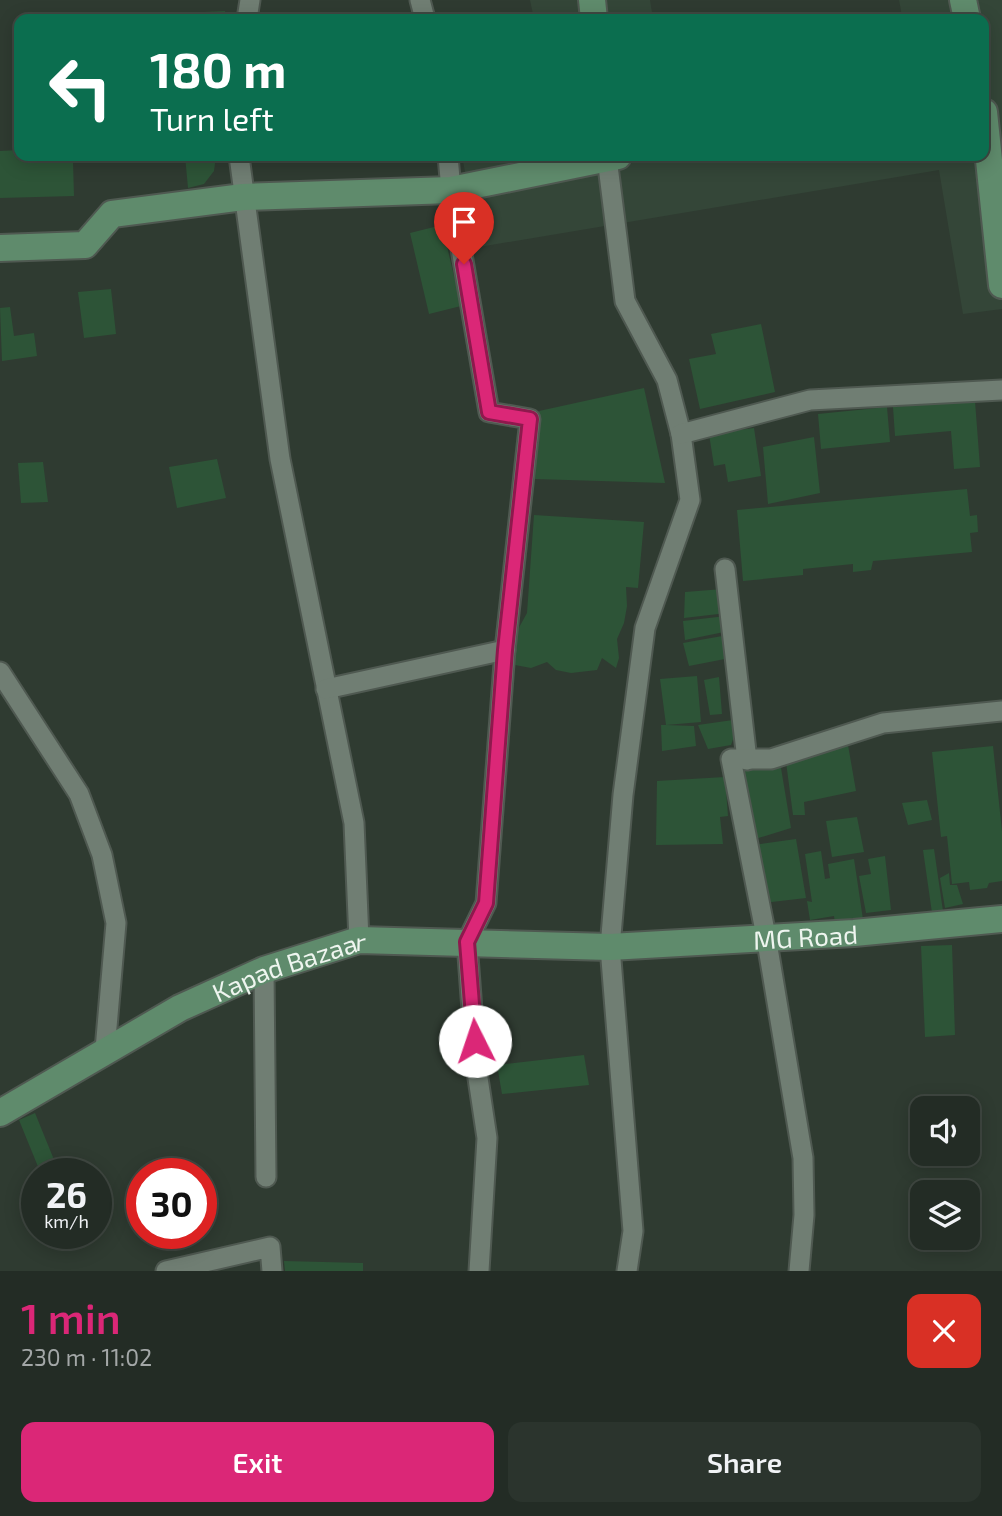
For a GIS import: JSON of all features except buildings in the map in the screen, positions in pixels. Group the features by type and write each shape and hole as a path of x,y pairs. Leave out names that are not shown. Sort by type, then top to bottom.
{"street":[{"path":"989,160 1002,285"},
{"path":"239,161 280,459 354,823 359,940"},
{"path":"448,161 451,190 489,412 530,419 505,650 486,903 467,942 477,1065 487,1138 479,1271"},
{"path":"0,248 85,245 112,214 243,197 451,190 587,161"},
{"path":"611,161 625,301 667,380 681,434 690,500 645,628 623,795 610,947 633,1231 627,1271"},
{"path":"681,434 810,400 1002,390"},
{"path":"726,569 747,760"},
{"path":"326,689 505,650"},
{"path":"0,672 79,794 102,855 116,923 105,1050"},
{"path":"799,1271 804,1215 803,1158 766,936 731,759 771,759 883,723 1002,711"},
{"name":"MG Road","path":"610,947 854,933 1002,919"},
{"name":"Kapad Bazaar","path":"0,1112 180,1008 264,970 359,940 610,947"},
{"path":"264,970 267,1177"},
{"path":"166,1271 270,1247 272,1271"}],"shaded area":[{"path":"530,0 650,0 652,14 533,14"},
{"path":"899,0 1002,0 1002,309 963,314 939,170 479,247 463,161 989,161 989,14 902,14"}],"route":[{"path":"464,264 489,412 530,419 505,650 486,903 467,942 475,1041"}]}
